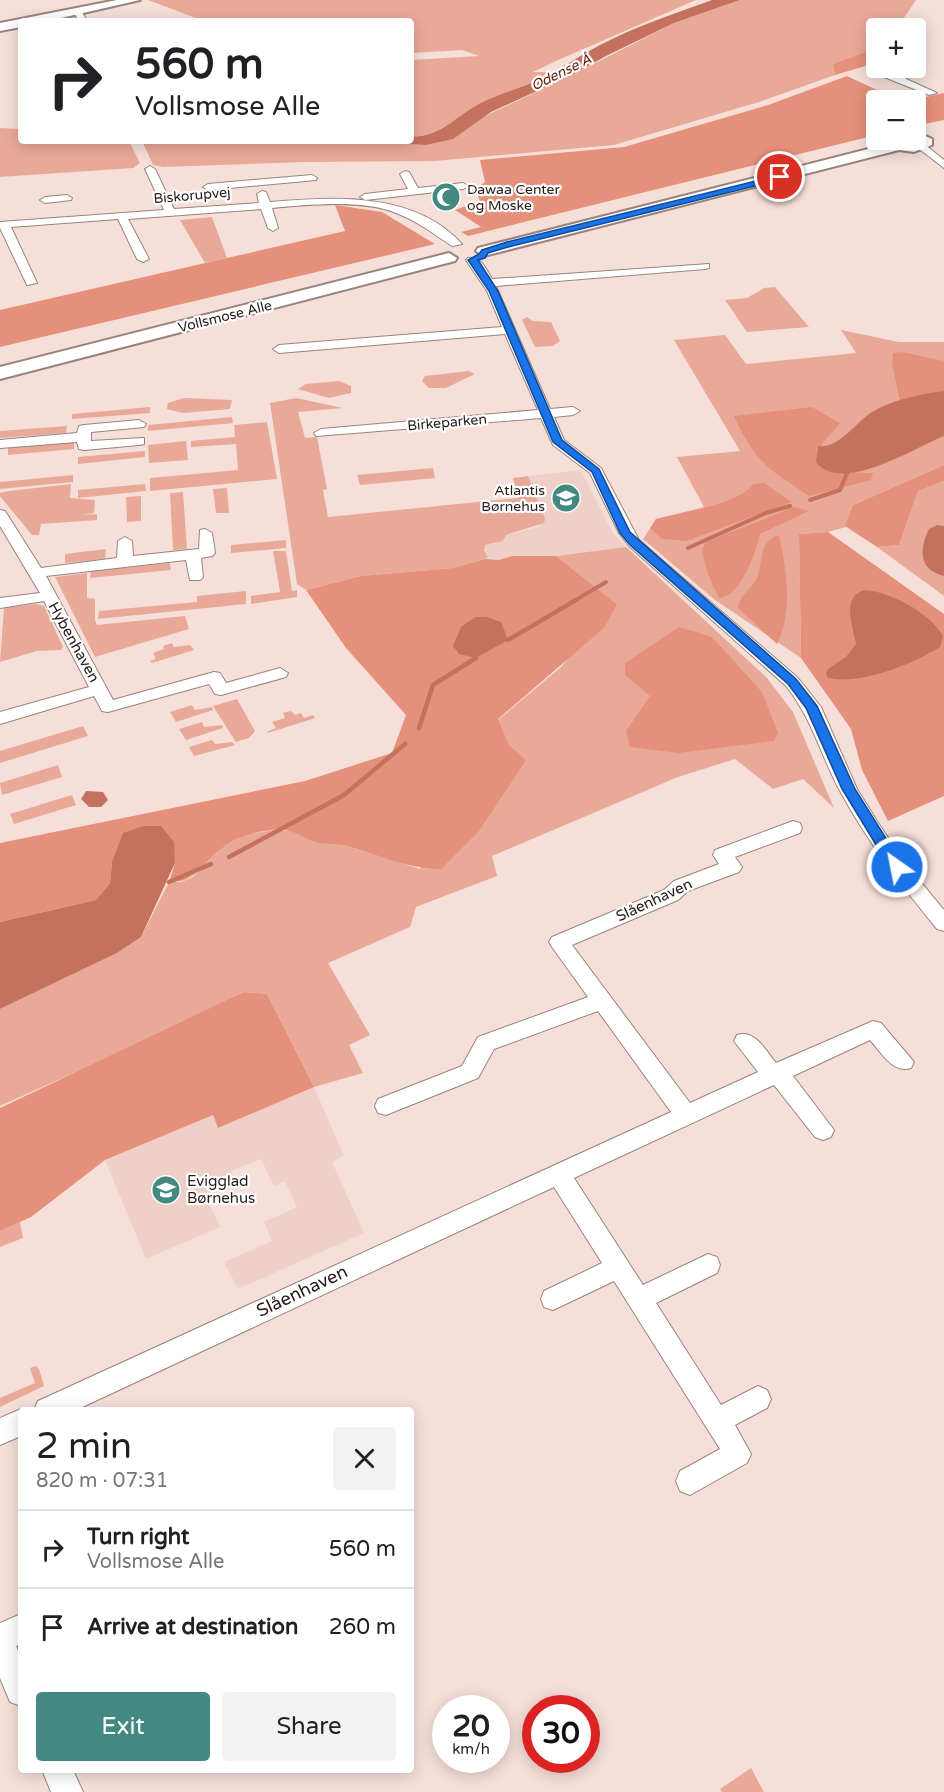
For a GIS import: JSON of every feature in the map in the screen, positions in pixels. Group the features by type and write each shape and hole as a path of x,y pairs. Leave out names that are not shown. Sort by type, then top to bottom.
{"street":[{"path":"60,18 80,16 134,0"},
{"path":"0,27 18,24"},
{"path":"898,78 932,93"},
{"path":"926,94 944,91"},
{"path":"926,138 944,165"},
{"path":"450,252 478,252 866,150"},
{"path":"150,169 170,212"},
{"path":"405,174 414,191"},
{"name":"Biskorupvej","path":"208,187 312,178"},
{"path":"258,182 273,228"},
{"name":"Biskorupvej","path":"358,201 376,194 463,186"},
{"path":"56,199 58,219"},
{"name":"Biskorupvej","path":"31,284 2,225 308,200 358,201 397,209 450,252"},
{"path":"121,215 138,260 158,257"},
{"path":"260,230 287,227"},
{"name":"Vollsmose Alle","path":"0,362 450,252"},
{"name":"Vollsmose Alle","path":"0,373 450,252"},
{"path":"478,252 478,265 510,330 562,447 591,466 600,476 626,533 633,543 767,657 812,706 849,789 870,826 897,867 944,924"},
{"path":"488,283 705,266"},
{"path":"17,286 45,281"},
{"path":"279,349 510,330"},
{"name":"Birkeparken","path":"321,433 573,411"},
{"path":"139,424 84,429 84,446 139,441"},
{"path":"0,444 84,437"},
{"name":"Hybenhaven","path":"0,514 37,573 108,706 214,677 221,690 280,673"},
{"path":"37,573 61,568 207,554 205,533"},
{"path":"125,541 125,562"},
{"path":"193,555 195,577"},
{"name":"Hybenhaven","path":"0,603 48,595"},
{"name":"Hybenhaven","path":"0,718 99,689"},
{"name":"Slåenhaven","path":"685,1113 559,942 671,895 681,886 732,867 722,855 794,828"},
{"path":"386,1106 470,1072 486,1043 602,1001"},
{"name":"Slåenhaven","path":"53,1407 685,1113 873,1029 903,1062"},
{"path":"745,1041 823,1130"},
{"path":"558,1173 738,1454 690,1481"},
{"path":"639,1299 708,1265"},
{"path":"553,1299 618,1267"},
{"path":"717,1421 758,1399"},
{"path":"0,1432 18,1423"},
{"path":"0,1639 18,1630"},
{"path":"0,1645 18,1684"},
{"path":"58,1773 67,1792"}],"shaded area":[{"path":"148,0 696,0 533,72 554,72 484,102 443,128 414,137 414,60 479,56 462,50 414,53 414,18 196,18"},
{"path":"740,0 916,0 904,18 866,18 866,52 833,64 835,75 759,102 614,145 435,161 305,162 163,167 153,165 143,144 424,145 574,74 674,23"},
{"path":"866,52 866,66 835,75 833,64"},
{"path":"847,76 877,90 866,90 866,137 468,236 461,232 481,227 455,210 480,201 475,189 485,182 480,160 624,147 768,105"},
{"path":"944,93 944,120 926,124 926,97"},
{"path":"0,128 18,129 18,144 130,144 140,163 133,168 0,177"},
{"path":"335,205 382,212 435,244 0,347 0,310 345,231"},
{"path":"212,217 227,258 205,263 180,220"},
{"path":"775,287 809,327 747,332 725,300 747,298 764,288"},
{"path":"527,317 533,321 551,322 560,341 553,346 535,347 522,320"},
{"path":"841,330 899,342 944,342 944,465 853,505 846,527 828,532 799,534 801,658 715,600 643,539 656,519 704,507 677,457 740,451 674,340 725,335 746,364 856,353"},
{"path":"902,352 944,361 944,391 900,401 892,364 893,353"},
{"path":"469,371 475,374 446,388 429,388 422,381 425,376"},
{"path":"339,381 351,386 351,393 329,398 298,389 306,384"},
{"path":"184,398 232,400 230,409 183,413 167,409 168,403"},
{"path":"296,398 343,408 298,412 305,438 317,437 327,489 323,490 328,517 518,498 513,478 528,476 545,519 544,523 506,535 503,541 485,545 484,550 488,558 453,568 361,576 306,590 297,584 270,403"},
{"path":"150,407 150,413 72,419 72,414"},
{"path":"812,407 840,423 816,451 834,472 873,473 871,480 809,496 764,464 749,445 734,416"},
{"path":"232,417 233,423 148,431 148,425"},
{"path":"267,422 277,479 150,491 150,478 238,470 236,444 191,447 191,441 235,437 234,425"},
{"path":"67,426 66,433 0,438 0,431"},
{"path":"186,441 188,460 149,463 148,445"},
{"path":"74,442 74,449 8,455 8,448"},
{"path":"145,451 145,457 78,464 78,457"},
{"path":"944,465 944,481 918,491 899,545 877,547 845,526 853,505"},
{"path":"433,468 435,478 360,485 357,475"},
{"name":"Atlantis Børnehus","path":"581,470 613,533 626,547 556,556 512,556 499,560 488,558 484,550 485,545 503,541 506,535 538,527 545,519 528,476"},
{"path":"73,475 73,482 0,489 0,482"},
{"path":"944,481 944,596 877,547 899,545 918,491"},
{"path":"764,483 792,502 686,541 662,539 650,528 656,519 723,502 746,491 753,484"},
{"path":"71,484 70,498 95,500 94,513 81,515 97,514 97,520 41,524 39,535 32,535 0,496 0,493 9,491"},
{"path":"145,484 146,491 78,498 78,490"},
{"path":"227,488 229,513 216,513 213,489"},
{"path":"183,492 187,549 173,550 170,493"},
{"path":"141,496 141,521 127,522 126,497"},
{"path":"794,507 809,511 760,534 755,552 741,582 734,590 719,598 710,580 705,562 702,549 706,542"},
{"path":"828,532 944,614 944,796 888,821 862,770 851,729 801,658 799,534"},
{"path":"779,536 782,549 787,591 785,619 777,644 738,608 743,596 756,580 763,550 769,540"},
{"path":"286,540 286,548 231,553 231,545"},
{"path":"626,547 767,678 793,712 834,808 803,779 773,789 735,759 678,777 492,856 497,876 416,907 410,927 328,963 370,1035 349,1045 363,1073 314,1087 267,994 244,992 178,1026 0,1106 0,1009 117,953 141,937 169,882 181,882 193,877 221,848 244,835 274,830 297,831 312,842 340,844 420,869 509,745 498,720 560,668 617,604 556,556"},
{"path":"106,549 105,559 65,563 65,554"},
{"path":"273,551 286,551 292,591 297,590 297,597 251,604 251,596 280,592"},
{"path":"512,556 556,556 617,604 604,628 498,719 509,745 526,760 479,831 441,869 416,867 343,845 315,842 289,831 272,830 232,841 198,872 178,881 169,882 175,863 112,862 110,883 96,900 0,922 0,843 305,781 392,753 406,715 346,648 306,590 361,576 453,568 485,559 499,560"},
{"path":"170,563 171,570 90,578 91,571"},
{"path":"87,573 87,598 95,599 97,625 185,616 189,629 95,657 55,577"},
{"path":"246,591 246,604 98,619 99,611 197,602 197,596"},
{"path":"36,604 44,606 63,647 61,650 37,651 0,662 4,608"},
{"path":"679,627 712,637 762,692 778,733 774,741 679,753 630,747 626,731 650,696 625,675 625,663"},
{"path":"172,643 174,647 190,645 194,650 152,663 150,661 156,659 153,653"},
{"path":"237,699 255,731 249,738 236,742 213,706"},
{"path":"192,705 195,710 212,707 213,710 176,722 170,712"},
{"path":"291,711 295,715 301,713 304,718 313,715 315,718 267,732 276,728 272,722 285,718 283,713"},
{"path":"202,722 204,727 222,725 223,728 186,740 179,729"},
{"path":"83,726 88,736 0,763 0,751"},
{"path":"212,740 215,744 232,742 235,745 194,756 189,747"},
{"path":"58,765 62,777 2,795 0,783"},
{"path":"72,795 76,805 14,824 10,814"},
{"path":"244,992 267,994 314,1087 218,1128 213,1115 105,1160 31,1217 0,1231 0,1108"},
{"name":"Evigglad Børnehus","path":"314,1087 344,1156 332,1162 364,1233 238,1289 224,1262 272,1241 264,1222 297,1207 285,1181 274,1186 261,1159 231,1171 235,1181 205,1194 220,1227 146,1259 105,1160 213,1115 218,1128"},
{"path":"20,1222 23,1238 0,1247 0,1231"},
{"path":"36,1366 44,1386 0,1407 0,1398 35,1383 30,1368"},
{"path":"751,1768 764,1792 722,1792 720,1789"}],"water":[{"name":"Odense Å","path":"712,0 740,0 674,23 574,74 491,112 453,139 426,145 402,144 414,144 414,137 441,129 483,102 542,78 612,39"},
{"path":"944,391 944,436 879,466 860,471 843,473 828,471 816,462 818,446 826,446 840,439 872,412 907,398"},
{"path":"937,525 944,526 944,576 929,569 925,564 922,551 929,529"},
{"path":"866,590 887,595 909,605 929,619 943,636 940,647 886,672 856,678 828,678 826,674 828,669 846,657 856,644 850,612 851,604 858,593"},
{"path":"475,617 487,617 501,622 508,640 476,658 459,654 453,646 461,627"},
{"path":"86,791 103,792 108,800 101,807 89,807 81,799"},
{"path":"144,826 161,826 174,842 175,863 141,937 117,953 0,1009 0,922 96,900 110,883 112,862 123,833"}],"waterway":[{"path":"810,500 840,490 847,473"},
{"path":"688,548 766,513 790,506"},
{"path":"574,601 606,582"},
{"path":"508,640 576,600"},
{"path":"419,728 433,685 476,658"},
{"path":"229,857 344,795 405,744"},
{"path":"169,882 211,864"}],"place":[{"name":"Dawaa Center og Moske","path":"446,197"},
{"name":"Atlantis Børnehus","path":"566,498"},
{"name":"Evigglad Børnehus","path":"166,1190"}],"route":[{"path":"780,177 509,244 484,251 482,256 472,260 478,265 494,291 558,442 569,453 591,466 600,476 626,533 633,543 767,657 812,706 849,789 897,867"}]}
